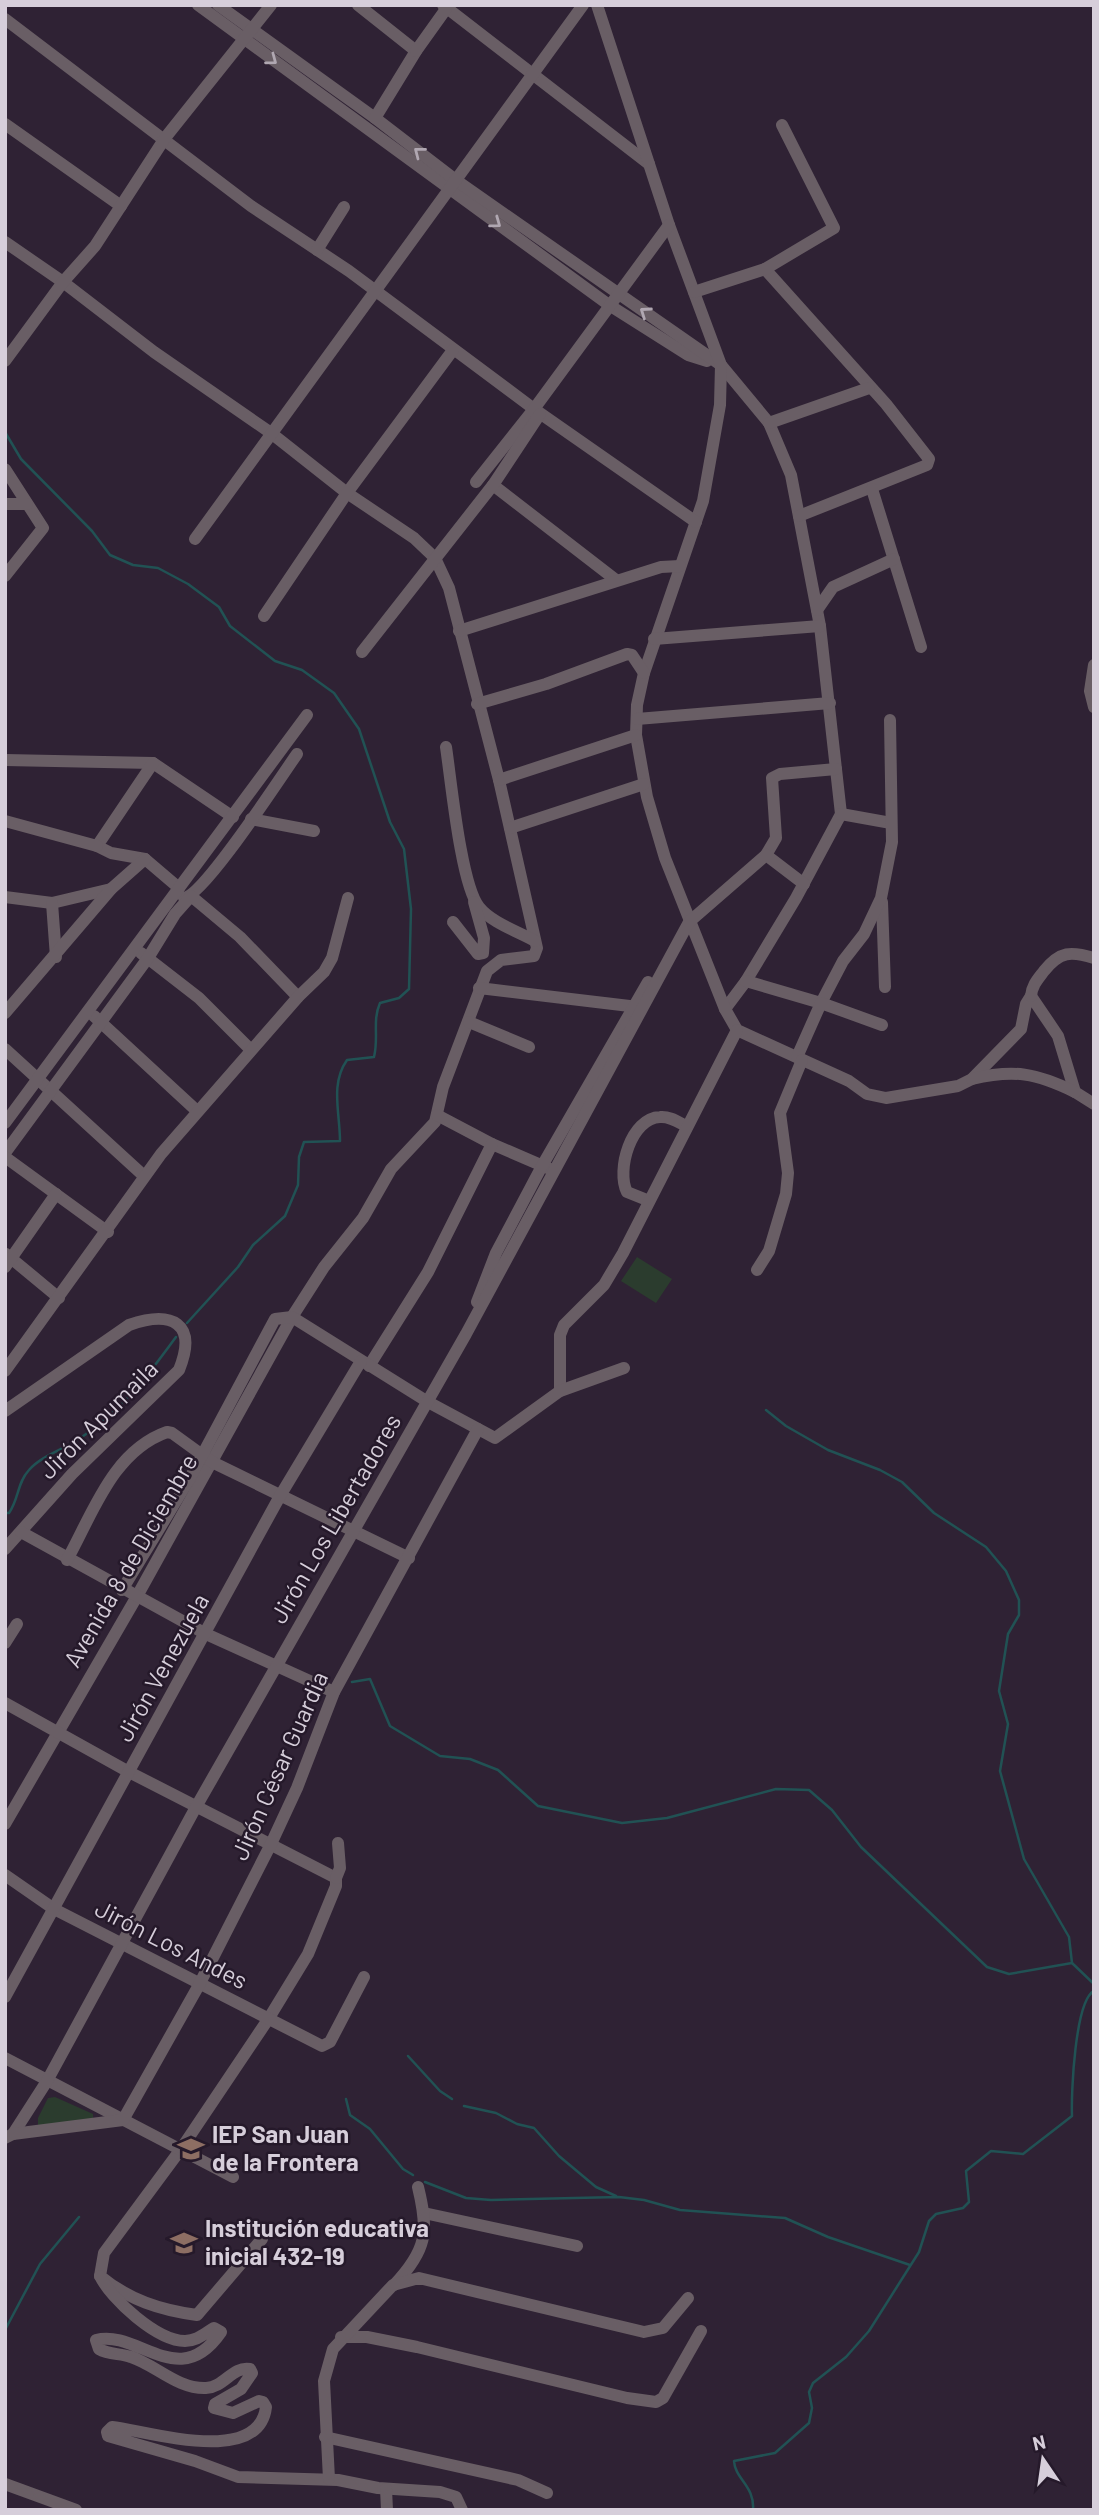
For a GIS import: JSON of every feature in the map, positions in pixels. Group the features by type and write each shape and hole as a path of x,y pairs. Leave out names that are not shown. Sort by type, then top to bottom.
{"street":[{"path":"198,5 375,117 453,186"},
{"path":"218,5 248,35 453,186 582,277 619,295 721,365 769,423 791,475 820,626 841,814 804,884 746,981 725,1009"},
{"path":"5,361 64,282 94,247 165,138 271,5"},
{"path":"358,5 416,51"},
{"path":"195,539 583,5"},
{"path":"597,5 669,225 721,365 720,405 703,501 644,673 636,735 644,784 665,858 725,1009 737,1030 849,1081 867,1094 886,1098 958,1086 972,1079 1018,1072 1055,1082 1094,1104"},
{"path":"375,117 444,7 649,164"},
{"path":"5,19 251,206 317,250 537,411 696,522"},
{"path":"5,124 121,206"},
{"path":"694,292 765,269 834,228 782,125"},
{"path":"317,250 344,207"},
{"path":"362,652 493,485 537,411 669,225"},
{"path":"5,242 64,282 154,352 271,433 347,493 414,538 435,558 449,588 477,704 499,780 537,948 534,956 501,960 487,971 443,1087 437,1115 492,1144 548,1168"},
{"path":"765,269 886,404 929,459 928,465 799,516"},
{"path":"582,277 610,305 688,355 721,365"},
{"path":"264,615 347,493 453,350"},
{"path":"769,423 869,388"},
{"path":"476,482 537,411"},
{"path":"5,469 43,528 5,576"},
{"path":"493,485 616,580"},
{"path":"872,489 921,647"},
{"path":"5,504 27,504"},
{"path":"817,610 833,587 894,559"},
{"path":"459,631 616,580 661,567 680,566"},
{"path":"654,639 820,626"},
{"path":"477,704 546,684 627,654 632,655 644,673"},
{"path":"1094,665 1090,691 1094,707"},
{"path":"637,719 830,703"},
{"path":"5,1123 307,715"},
{"path":"757,1270 769,1251 786,1194 788,1173 780,1112 821,1003 843,961 864,934 881,898 892,842 890,720"},
{"path":"499,780 636,735"},
{"path":"446,747 466,872 484,938 482,953 478,954 470,948 453,922"},
{"path":"108,1232 5,1155 50,1088 148,958 175,914 251,819 297,754"},
{"path":"5,760 153,762 233,817"},
{"path":"97,846 153,762"},
{"path":"689,922 766,855 776,838 772,778 780,774 836,769"},
{"path":"510,828 644,784"},
{"path":"841,814 891,823"},
{"path":"251,819 314,831"},
{"path":"5,821 97,846 111,853 145,859 180,888"},
{"path":"766,855 804,884"},
{"path":"5,1013 56,957 111,889 145,859"},
{"path":"5,897 52,903 111,889"},
{"path":"170,901 191,897"},
{"path":"191,897 240,937 298,997"},
{"path":"5,1371 108,1232 145,1176 197,1111 298,997 324,972 332,958 348,898"},
{"path":"473,898 489,916 535,941"},
{"path":"881,898 886,987"},
{"path":"52,903 56,957"},
{"name":"Jirón Los Libertadores","path":"9,2136 47,2081 275,1666 474,1320 548,1168 637,1007 661,975 689,922"},
{"path":"136,949 199,998 251,1050"},
{"path":"972,1079 1021,1029 1026,1004 1035,982 1056,957 1068,952 1094,957"},
{"path":"746,981 821,1003 882,1025"},
{"path":"479,988 637,1007"},
{"path":"1031,996 1058,1036 1075,1092"},
{"path":"88,1011 197,1111"},
{"path":"469,1022 529,1048"},
{"path":"560,1391 560,1335 564,1325 604,1284 737,1030"},
{"path":"5,1049 145,1176"},
{"name":"Avenida 8 de Diciembre","path":"5,1824 136,1598 207,1458 292,1317 324,1267 363,1218 391,1169 435,1122 437,1115"},
{"path":"647,1200 627,1192 622,1182 623,1166 640,1126 646,1120 663,1116 686,1126"},
{"name":"Jirón Venezuela","path":"5,1997 280,1496 365,1363 428,1272 492,1144"},
{"path":"56,1194 8,1260 59,1298"},
{"path":"292,1317 428,1402 492,1437 500,1437 560,1391 624,1368"},
{"name":"Jirón Apumaila","path":"5,1411 129,1325 148,1318 164,1318 180,1325 186,1332 187,1352 179,1370 72,1474 5,1549"},
{"name":"Jirón César Guardia","path":"123,2120 199,1985 271,1844 297,1788 334,1692 478,1429"},
{"path":"67,1560 119,1465 132,1452 167,1432 207,1458 353,1533 409,1558"},
{"path":"122,1591 190,1478 207,1458"},
{"path":"21,1532 122,1591 206,1634 334,1692"},
{"path":"5,1643 17,1623"},
{"path":"5,1703 129,1772 271,1844 336,1882"},
{"path":"338,1843 340,1868 308,1954 269,2018 181,2148 104,2253 100,2276 113,2297 172,2339 197,2339 214,2328 220,2332 202,2349 176,2359 156,2357 122,2342 104,2338 96,2340 99,2349 130,2356 168,2378 204,2388 225,2382 238,2370 250,2369 252,2374 246,2383 215,2404 214,2408 233,2413 259,2401 266,2407 259,2424 240,2439 182,2440 112,2427 107,2432 108,2436 195,2461 238,2477 329,2479 386,2489 450,2495 460,2502 463,2510"},
{"name":"Jirón Los Andes","path":"5,1875 54,1909 322,2046 330,2042 364,1977"},
{"path":"5,2058 233,2177"},
{"path":"9,2136 123,2120"},
{"path":"329,2479 324,2381 331,2356 341,2337 393,2285 421,2248 425,2238 424,2213 418,2187"},
{"path":"424,2213 577,2246"},
{"path":"100,2276 136,2300 168,2311 197,2315 262,2239"},
{"path":"393,2285 419,2278 644,2332 663,2328 688,2298"},
{"path":"341,2337 367,2337 417,2347 627,2398 656,2402 663,2398 701,2332"},
{"path":"325,2437 518,2480 547,2493"},
{"path":"5,2484 76,2510"},
{"path":"386,2489 387,2510"}],"green space":[{"path":"637,1257 672,1279 656,1303 621,1281"},
{"path":"55,2097 93,2114 93,2120 38,2126 38,2118 48,2098"}],"waterway":[{"path":"5,432 21,459 92,531 110,555 133,565 158,568 188,584 219,607 230,626 275,661 302,670 334,693 359,729 390,822 404,849 411,909 409,989 399,998 380,1003 376,1016 374,1057 347,1060 342,1069 337,1089 340,1141 304,1142 299,1157 298,1185 285,1216 253,1245 238,1267 187,1323"},
{"path":"5,1513 9,1513 12,1508 22,1480 29,1470 79,1439 108,1417 143,1380 176,1337"},
{"path":"766,1410 786,1426 828,1450 880,1470 902,1482 934,1513 986,1547 1006,1571 1019,1600 1019,1615 1008,1634 999,1691 1008,1724 1000,1771 1024,1859 1069,1937 1072,1963"},
{"path":"352,1682 370,1679 390,1726 440,1756 470,1759 498,1770 538,1806 622,1823 667,1818 776,1789 809,1790 832,1810 861,1847 987,1967 1009,1974 1072,1963 1094,1984"},
{"path":"753,2510 751,2495 734,2461 775,2453 809,2423 812,2408 809,2392 813,2383 846,2357 869,2331 919,2252 929,2221 936,2214 963,2208 969,2202 966,2171 991,2151 1023,2154 1072,2116 1078,2029 1082,2011 1094,1991"},
{"path":"408,2056 440,2091 452,2099"},
{"path":"346,2099 350,2115 370,2129 403,2169 413,2175"},
{"path":"464,2106 496,2113 517,2124 534,2128 559,2156 596,2187 616,2196"},
{"path":"425,2182 466,2198 491,2200 619,2197 644,2200 680,2210 785,2218 828,2237 910,2265"},
{"path":"5,2330 40,2264 79,2217"}],"place":[{"name":"IEP San Juan de la Frontera","path":"191,2149"},
{"name":"Institución educativa inicial 432-19","path":"184,2243"}]}
